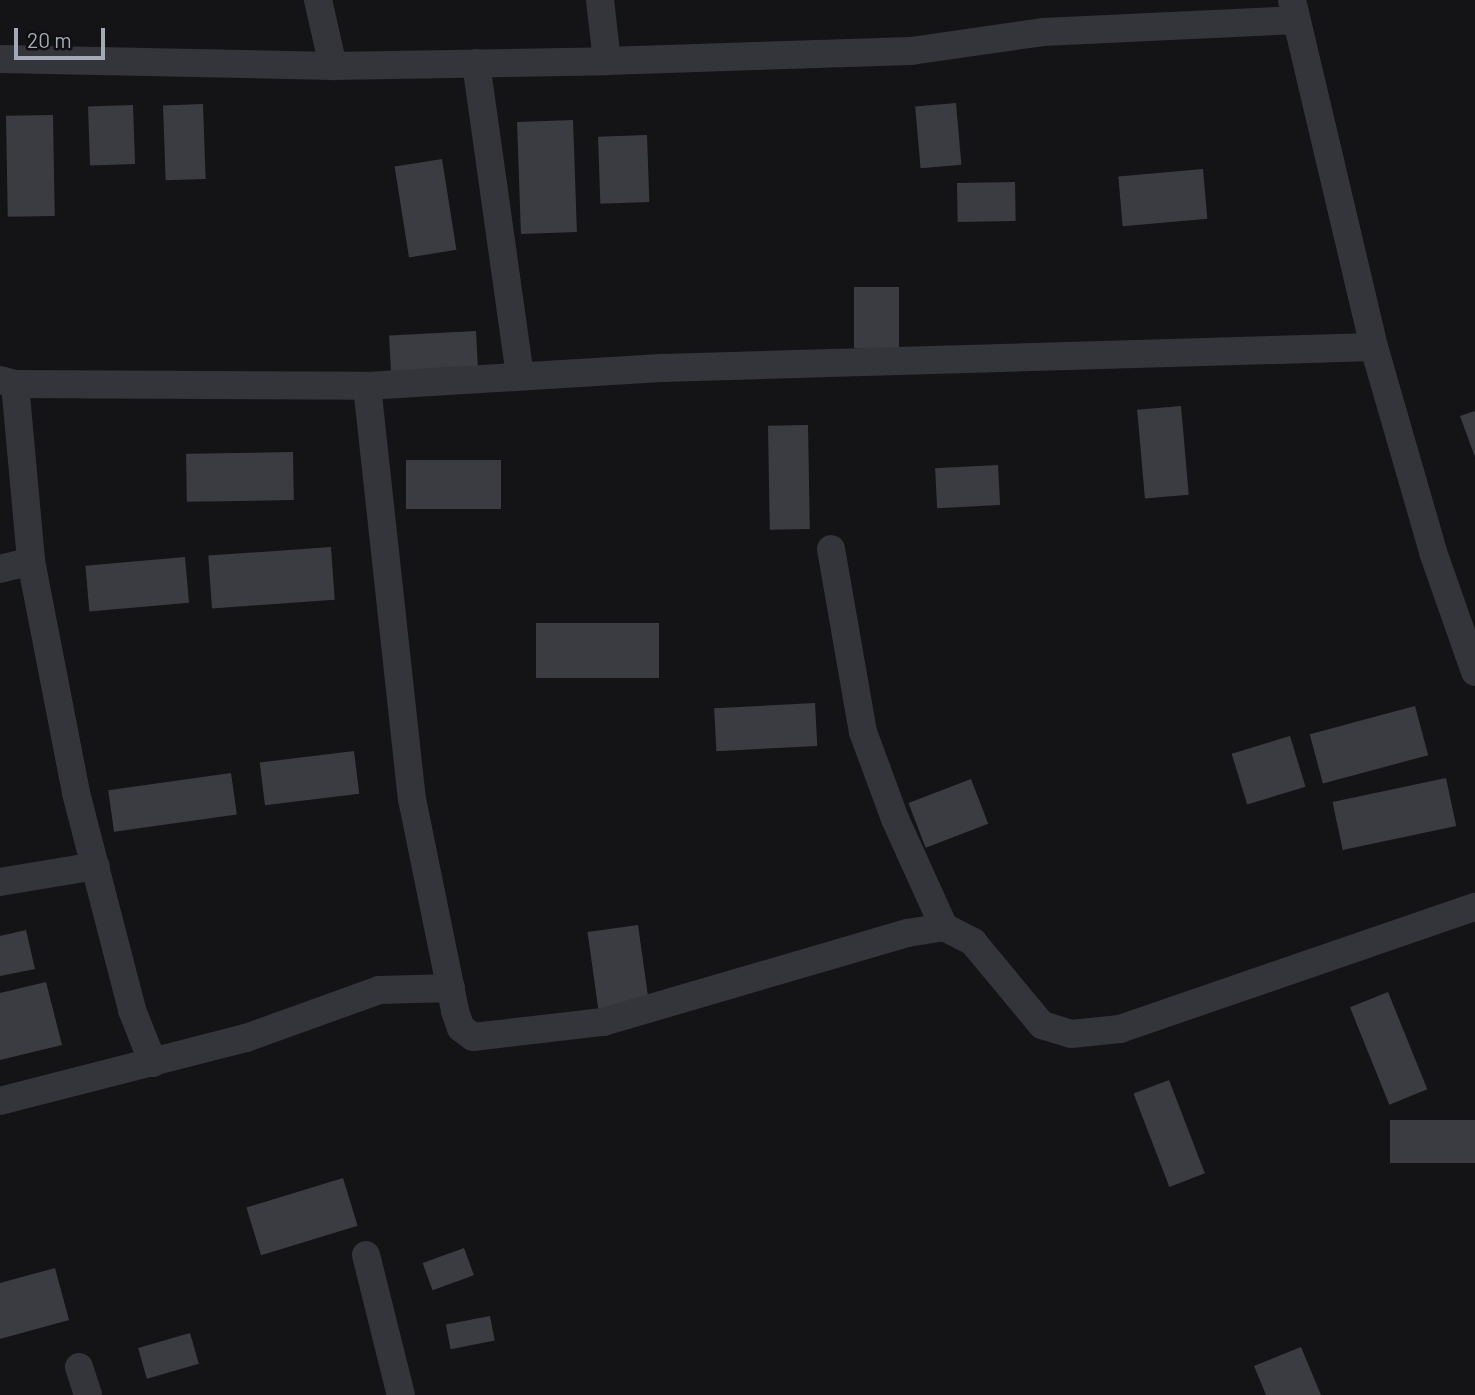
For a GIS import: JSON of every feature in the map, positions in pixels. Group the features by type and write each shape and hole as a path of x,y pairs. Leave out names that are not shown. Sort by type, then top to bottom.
{"street":[{"path":"318,0 332,66"},
{"path":"600,0 607,61"},
{"path":"0,59 332,66 607,61 911,51 1043,32 1294,10 1374,347 1433,552 1475,672"},
{"path":"476,63 520,376"},
{"path":"153,1063 132,1010 76,793 31,561 7,382 366,386 678,368 1374,347"},
{"path":"366,386 412,800 461,1028 473,1037 490,1038 603,1022 907,933 944,926"},
{"path":"831,549 863,732 895,818 944,926 973,942 1042,1025 1071,1034 1120,1028 1475,907"},
{"path":"0,569 31,561"},
{"path":"0,882 96,866"},
{"path":"0,1101 246,1038 379,989 451,988"},
{"path":"366,1255 401,1395"},
{"path":"79,1367 88,1395"}],"building":[{"path":"956,103 961,165 921,168 915,107"},
{"path":"203,104 206,179 166,180 163,105"},
{"path":"133,105 135,164 90,166 88,107"},
{"path":"53,115 55,216 8,217 6,116"},
{"path":"573,120 577,232 521,234 517,122"},
{"path":"647,135 649,202 600,204 598,137"},
{"path":"442,159 456,250 409,257 395,167"},
{"path":"1203,169 1207,219 1123,226 1118,176"},
{"path":"1015,182 1016,221 958,222 957,183"},
{"path":"854,287 899,287 899,348 854,348"},
{"path":"476,331 478,373 391,377 389,336"},
{"path":"1181,406 1189,495 1145,498 1137,410"},
{"path":"1475,411 1475,457 1460,416"},
{"path":"808,425 810,529 770,530 768,426"},
{"path":"293,452 294,500 187,502 186,454"},
{"path":"406,460 501,460 501,509 406,509"},
{"path":"998,465 1000,505 937,508 935,468"},
{"path":"331,547 335,600 212,608 208,556"},
{"path":"185,557 189,603 89,612 85,566"},
{"path":"536,623 659,623 659,678 536,678"},
{"path":"815,703 817,746 716,751 714,708"},
{"path":"1415,706 1428,755 1323,783 1310,734"},
{"path":"1290,736 1305,787 1247,805 1232,754"},
{"path":"354,751 359,794 265,805 260,763"},
{"path":"231,773 237,815 114,832 108,790"},
{"path":"1446,778 1456,826 1343,850 1333,802"},
{"path":"971,779 988,824 926,848 908,803"},
{"path":"638,925 649,1003 598,1010 587,932"},
{"path":"26,930 35,969 0,976 0,936"},
{"path":"46,982 62,1045 0,1060 0,993"},
{"path":"1388,992 1427,1089 1389,1105 1350,1007"},
{"path":"1169,1080 1205,1173 1169,1187 1134,1094"},
{"path":"1390,1120 1475,1120 1475,1163 1390,1163"},
{"path":"343,1178 358,1226 261,1255 246,1208"},
{"path":"464,1248 474,1275 433,1290 423,1263"},
{"path":"55,1268 69,1320 0,1339 0,1283"},
{"path":"490,1316 495,1341 451,1349 446,1325"},
{"path":"190,1333 199,1364 147,1379 138,1348"},
{"path":"1301,1347 1321,1395 1266,1395 1254,1366"}]}
